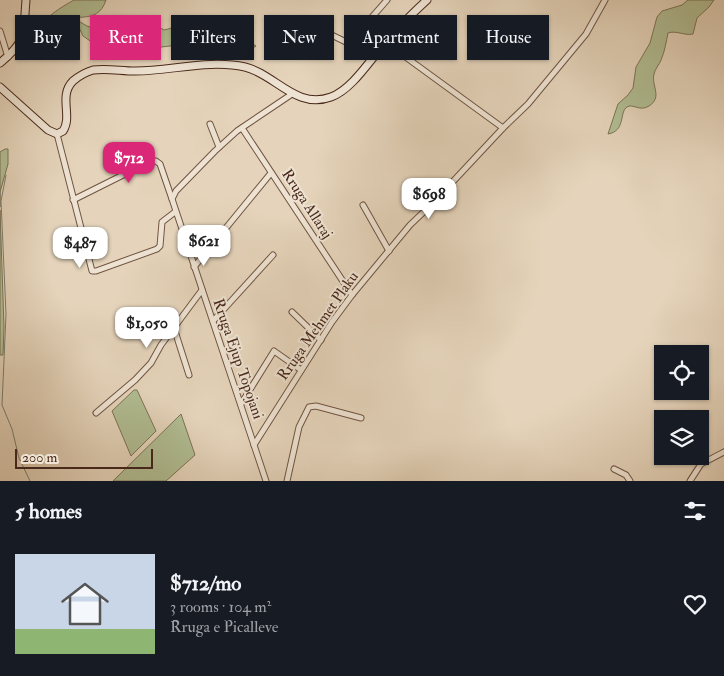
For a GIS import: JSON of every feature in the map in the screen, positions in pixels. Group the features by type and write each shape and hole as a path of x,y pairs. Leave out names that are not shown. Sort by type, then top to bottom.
{"street":[{"path":"0,63 16,50 22,40 26,0"},
{"path":"334,35 349,42 385,2 377,0"},
{"path":"412,15 427,0"},
{"name":"Rruga Mehmet Plaku","path":"254,445 301,370 352,295 410,225 502,128 528,104 586,34 605,0"},
{"path":"0,31 8,57"},
{"path":"57,134 63,131 66,126 65,97 68,88 79,77 94,70 134,71 200,66 240,66 258,71 292,94 302,98 324,99 337,94 350,84 370,60"},
{"path":"409,60 502,128"},
{"path":"0,87 48,130 57,134 93,272 158,249 160,246 162,222 175,212"},
{"path":"172,199 176,191 219,147 242,128 292,94"},
{"path":"210,124 219,147"},
{"name":"Rruga Allaraj","path":"242,128 352,295"},
{"name":"Rruga Ejup Topojani","path":"73,200 152,161 160,164 266,481"},
{"path":"194,267 271,173"},
{"path":"363,205 389,251"},
{"path":"213,322 273,255"},
{"path":"96,413 135,380 151,363 202,290"},
{"path":"292,312 321,340"},
{"path":"174,328 189,375"},
{"path":"241,404 274,351 301,370"},
{"path":"288,481 299,427 309,407 316,406 361,418"},
{"path":"690,481 701,464 724,452"},
{"path":"614,469 626,475 630,481"}],"green space":[{"path":"74,0 106,0 96,14 90,16 52,15"},
{"path":"688,0 714,0 697,18 693,34 668,33 662,57 653,78 656,95 653,103 646,108 627,107 623,113 620,125 614,132 608,134 618,104 633,88 636,67 650,43 657,17 662,11 682,5"},
{"path":"80,22 90,27 90,41 83,36 80,30"},
{"path":"161,28 164,30 171,28 170,46 161,47"},
{"path":"8,149 8,164 0,192 0,152"},
{"path":"0,210 4,327 3,355 0,355"},
{"path":"134,390 137,390 156,431 131,456 112,411"},
{"path":"181,414 195,455 166,481 113,481"}],"waterway":[{"path":"6,175 1,201 6,314 2,405 12,429 19,458 30,481"}]}
